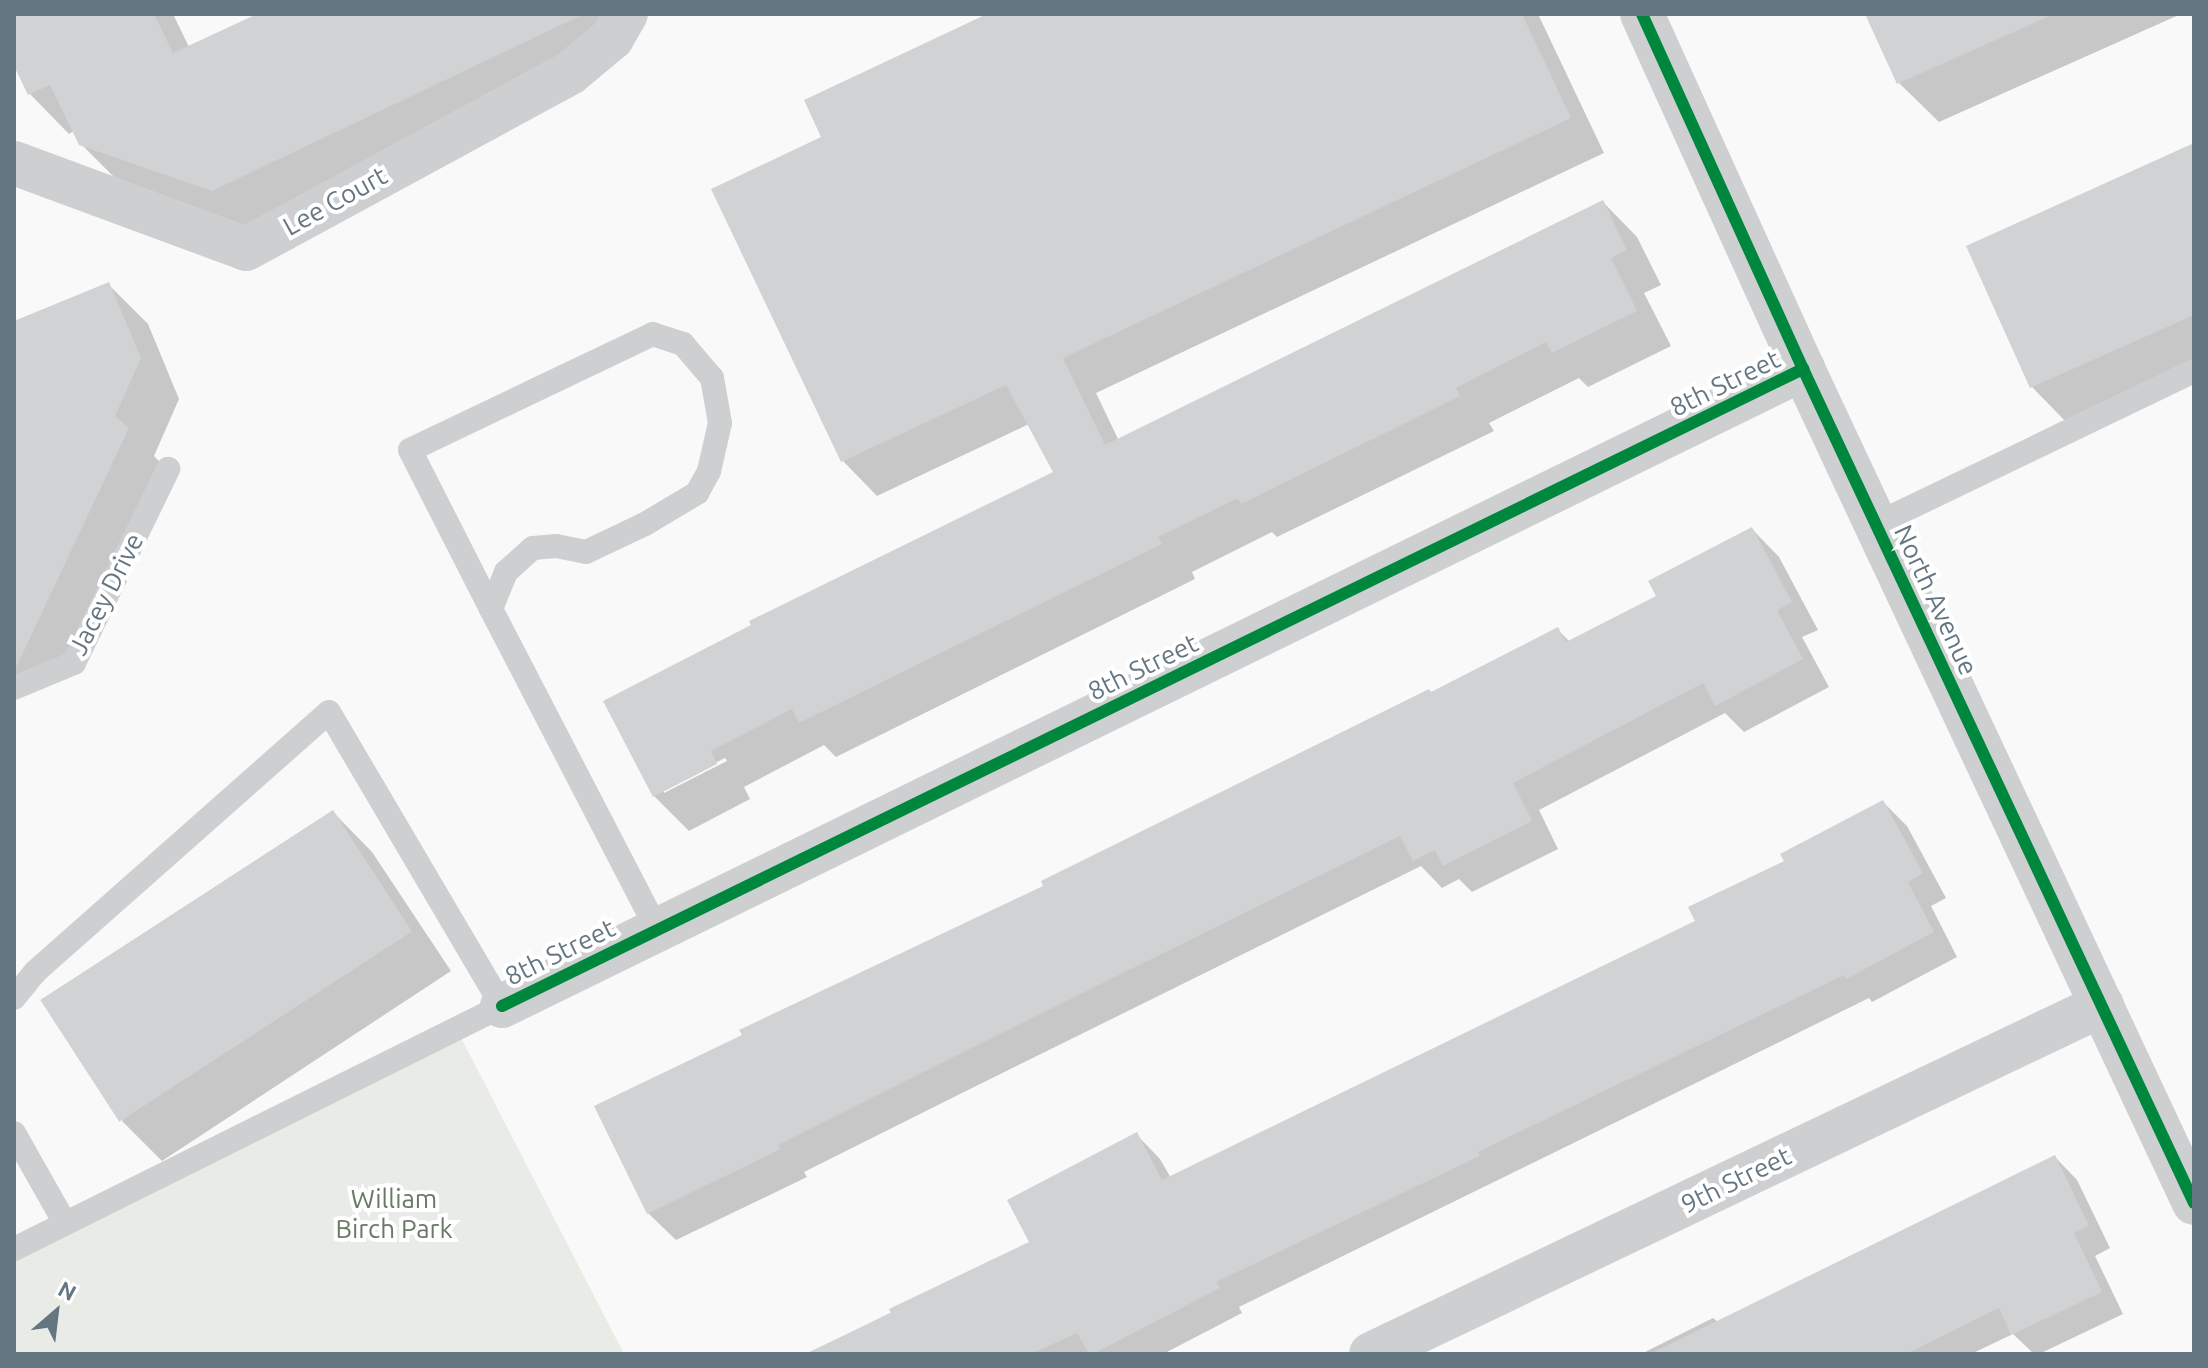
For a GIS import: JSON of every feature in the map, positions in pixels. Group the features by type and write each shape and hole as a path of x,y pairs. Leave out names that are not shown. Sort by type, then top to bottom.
{"street":[{"name":"Lee Court","path":"14,163 246,249 570,73 612,38 626,14"},
{"name":"North Avenue","path":"1642,14 1803,369 2194,1203"},
{"name":"8th Street","path":"502,1006 1803,369"},
{"name":"9th Street","path":"1371,1354 2102,1005"}],"lane":[{"path":"491,609 506,572 533,548 556,546 586,552 697,493 709,471 720,423 712,378 683,344 653,334 410,450 491,609 657,929"},
{"path":"1876,524 2194,371"},
{"name":"Jacey Drive","path":"14,688 74,663 168,469"},
{"path":"14,998 35,972 329,712 502,1006 14,1249"},
{"path":"14,1133 65,1223"}],"green space":[{"name":"William Birch Park","path":"456,1028 624,1354 14,1354 14,1249"}],"building":[{"path":"14,14 154,14 173,53 257,14 584,14 212,191 79,145 50,85 28,95 14,66"},
{"path":"987,14 1522,14 1571,118 1063,358 1105,445 1603,200 1627,250 1611,258 1637,311 1552,353 1546,342 1456,388 1460,396 1241,504 1238,498 1158,537 1162,544 799,723 792,709 711,751 717,764 653,797 603,701 751,625 749,621 1053,472 1006,385 841,462 711,189 821,137 804,100"},
{"path":"1865,14 2054,14 1897,84"},
{"path":"2194,143 2194,315 2030,388 1966,246"},
{"path":"109,282 141,358 115,416 129,428 14,672 14,321"},
{"path":"1752,527 1792,602 1777,610 1803,659 1715,706 1703,683 1513,783 1532,821 1443,866 1435,850 1413,861 1400,836 925,1071 778,1145 781,1149 647,1214 594,1106 742,1035 739,1030 1043,886 1041,881 1558,627 1566,642 1656,596 1648,581"},
{"path":"1883,800 1923,873 1908,882 1934,932 1846,979 1844,975 1478,1152 1480,1156 1216,1282 1220,1288 1093,1354 1089,1354 1077,1333 1031,1354 805,1354 891,1313 889,1309 1029,1242 1007,1200 1137,1132 1162,1180 1695,921 1688,907 1784,861 1780,854"},
{"path":"333,810 412,932 119,1122 40,1000"},
{"path":"2055,1155 2089,1226 2074,1233 2102,1292 2011,1335 1999,1308 1906,1354 1650,1354"}],"cycle path":[{"path":"1642,14 1803,369 2194,1203"},
{"path":"502,1006 1803,369"}]}
